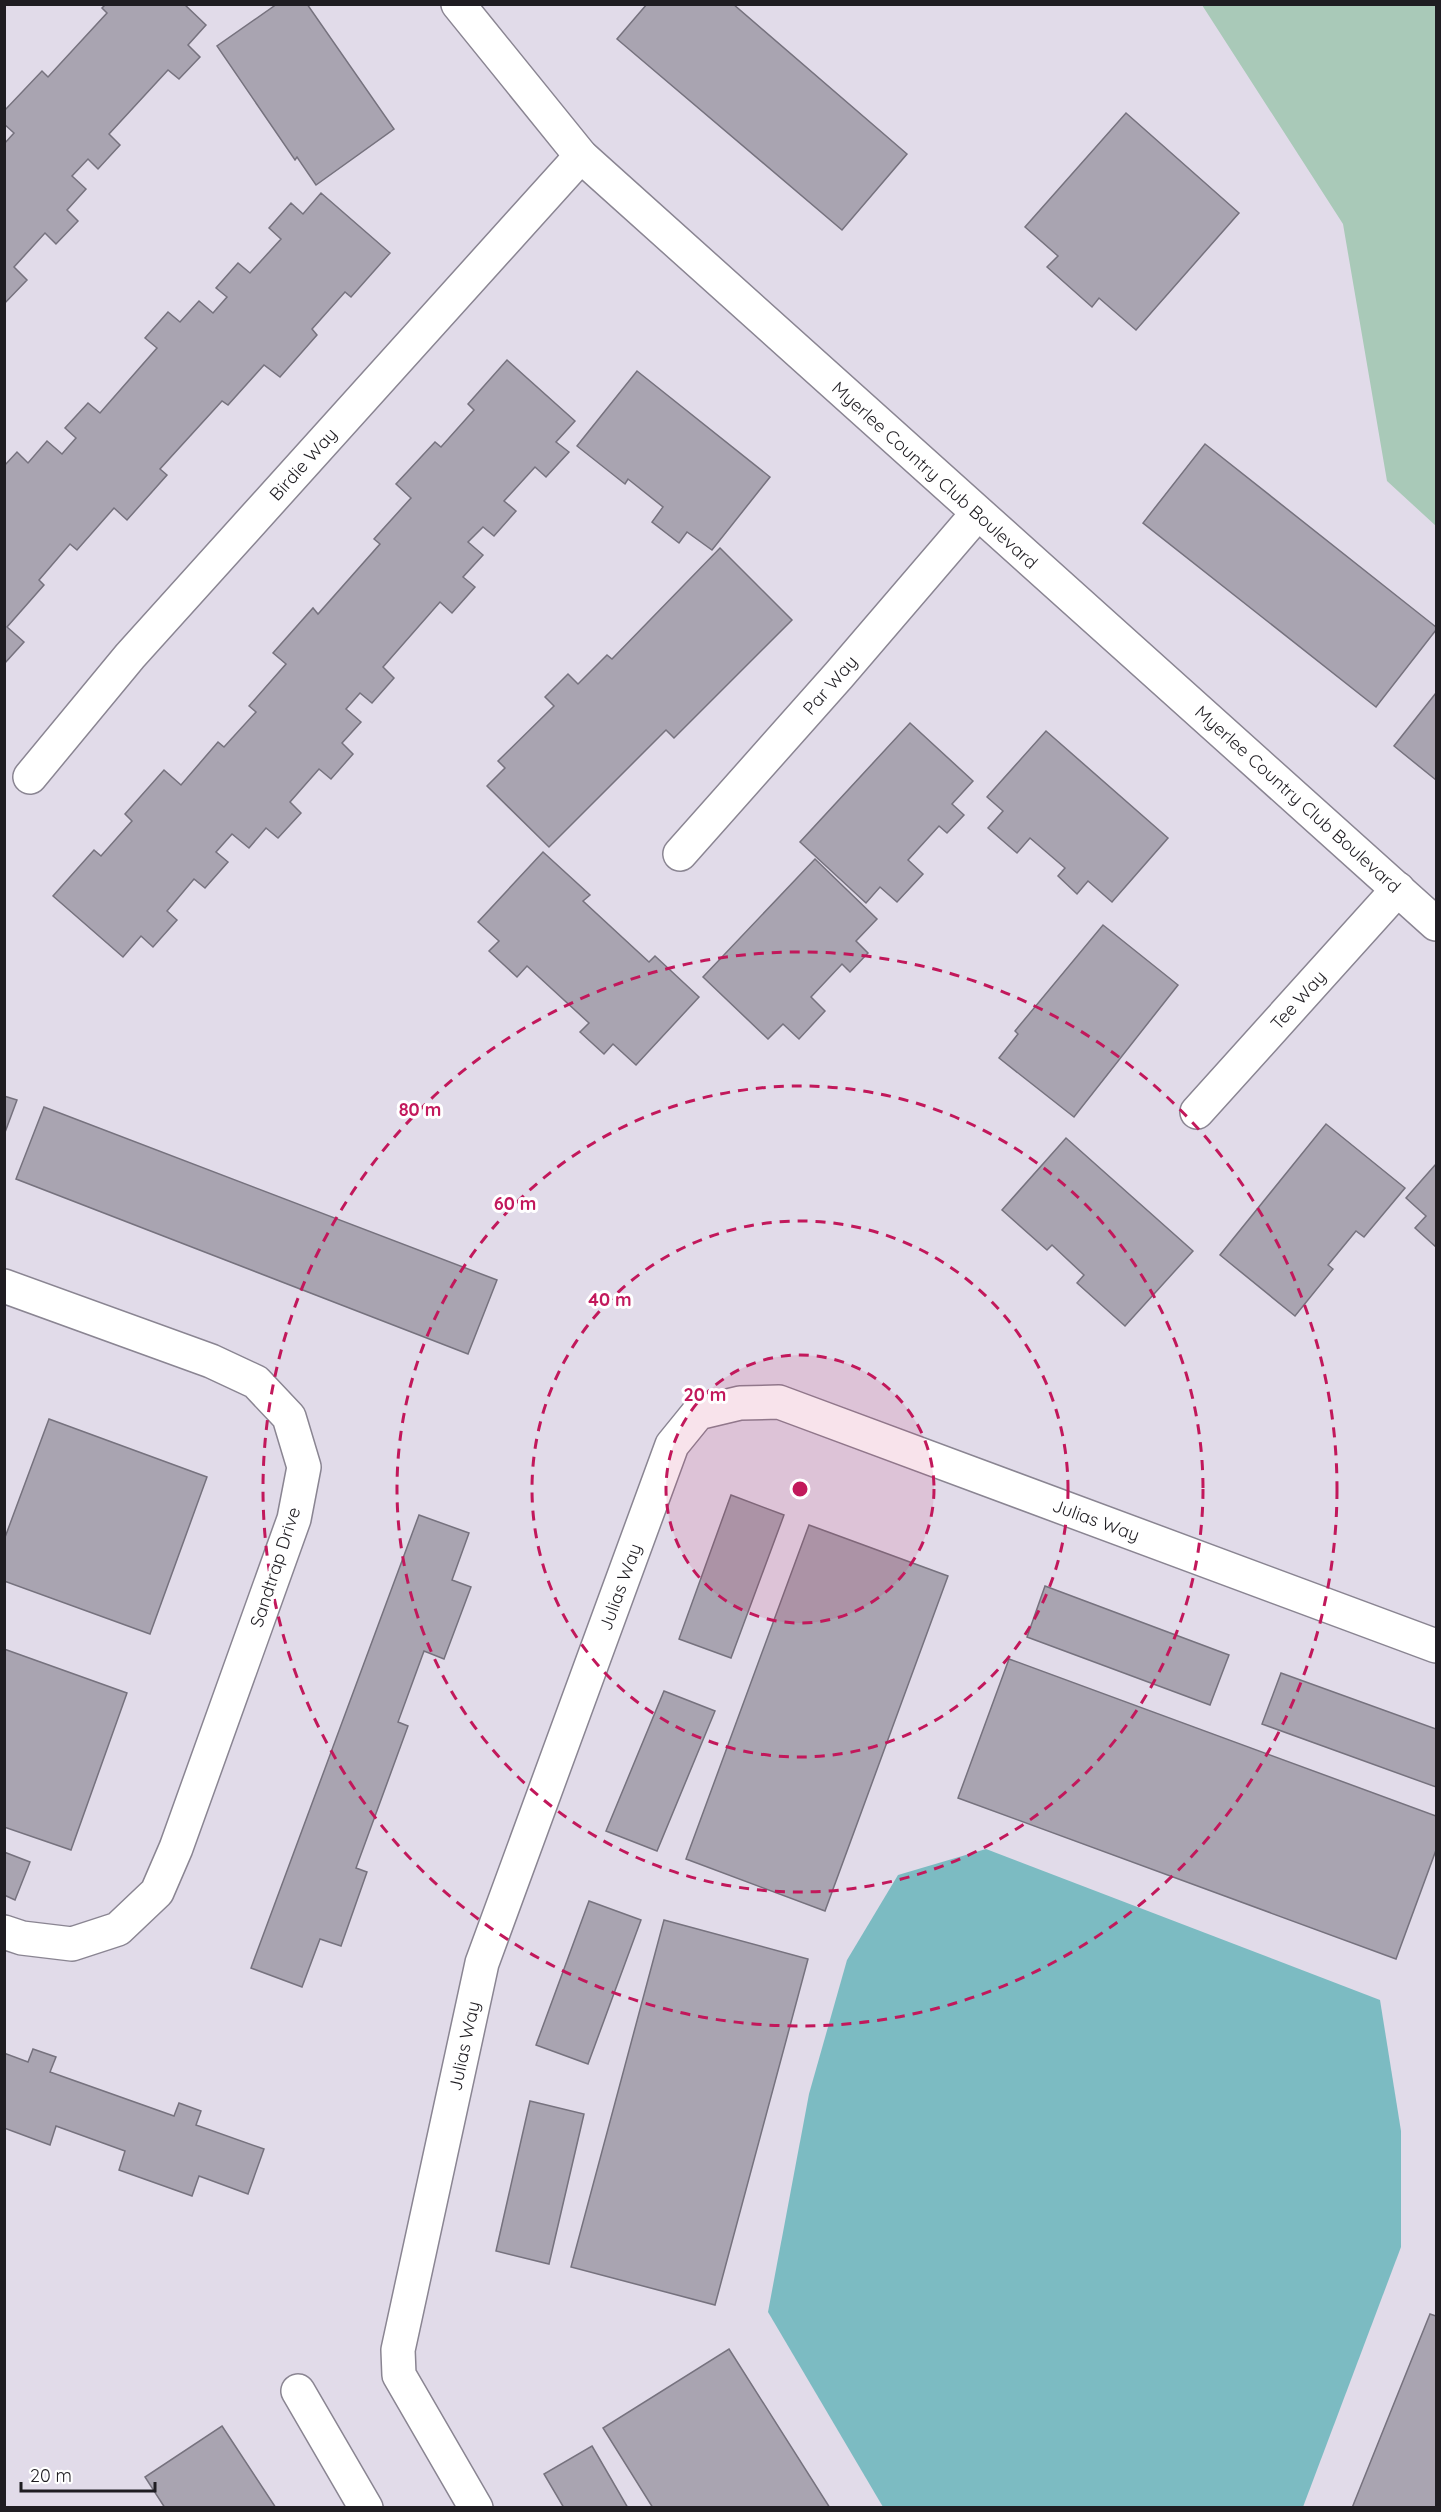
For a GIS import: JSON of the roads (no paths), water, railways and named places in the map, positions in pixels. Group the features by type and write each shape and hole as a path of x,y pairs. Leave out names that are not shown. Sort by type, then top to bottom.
{"street":[{"name":"Myerlee Country Club Boulevard","path":"458,4 581,156 977,514 1437,924"},
{"name":"Birdie Way","path":"30,777 130,656 581,156"},
{"name":"Par Way","path":"680,854 839,675 977,514"},
{"name":"Tee Way","path":"1197,1112 1398,889"},
{"name":"Sandtrap Drive","path":"4,1286 211,1361 256,1382 289,1417 304,1467 294,1519 176,1848 157,1892 118,1929 72,1944 22,1938 4,1932"},
{"name":"Julias Way","path":"476,2508 399,2375 398,2350 483,1963 672,1445 698,1413 740,1403 779,1402 1437,1646"},
{"path":"298,2391 366,2508"}],"water":[{"path":"986,1849 1380,2000 1401,2131 1401,2247 1303,2507 883,2507 768,2312 809,2094 847,1960 898,1875"}]}
